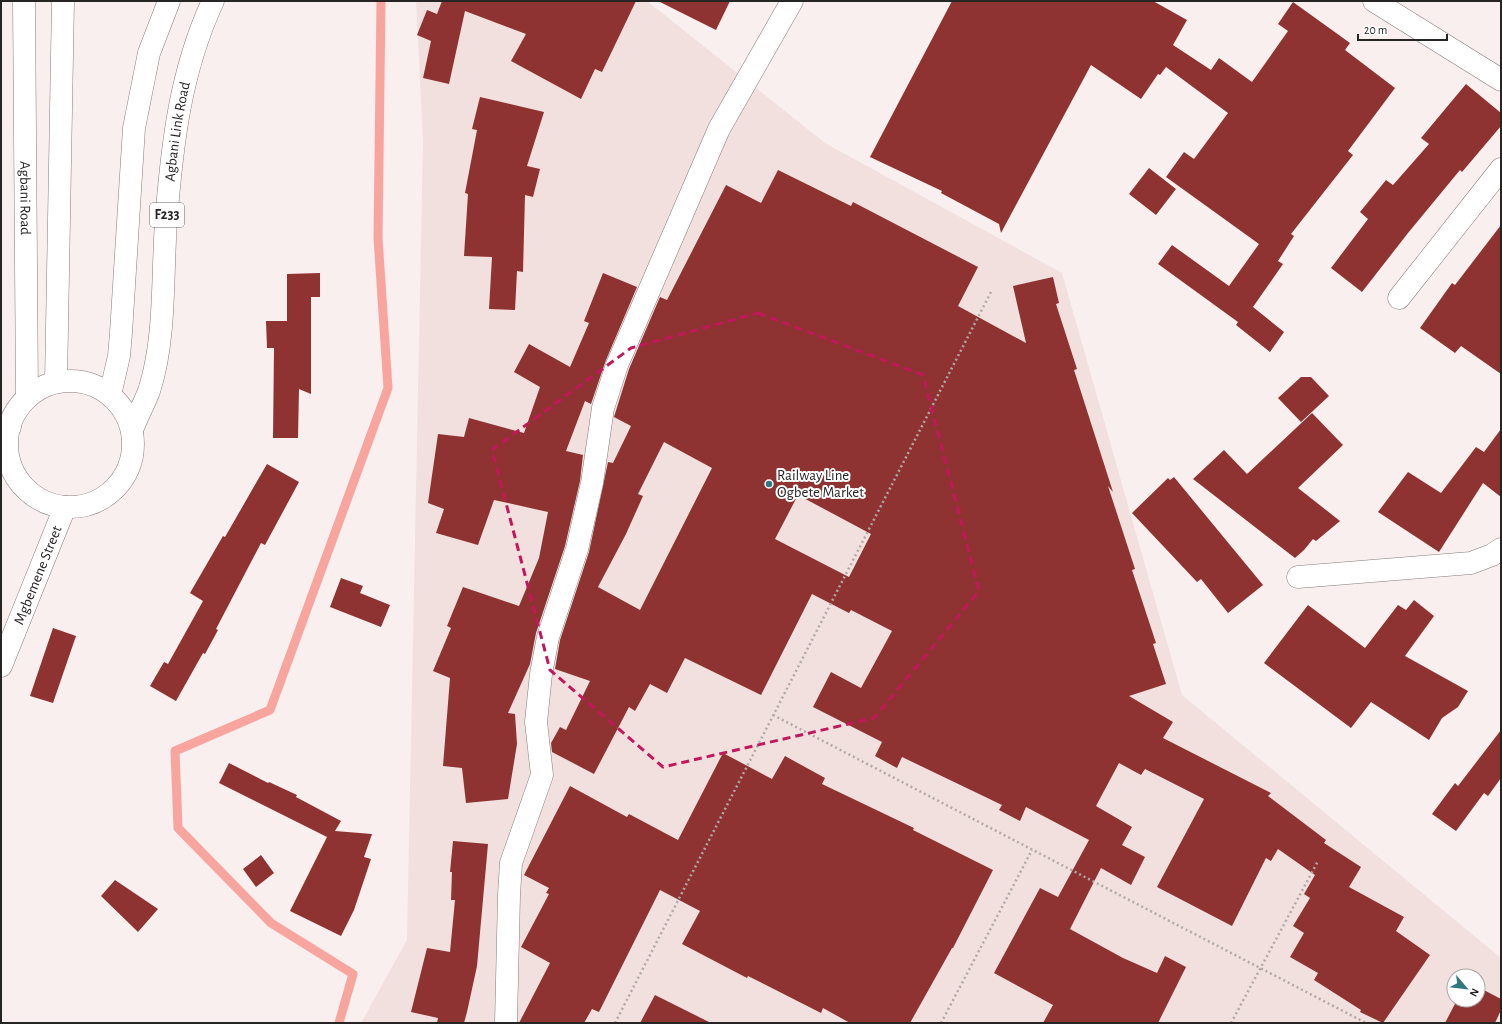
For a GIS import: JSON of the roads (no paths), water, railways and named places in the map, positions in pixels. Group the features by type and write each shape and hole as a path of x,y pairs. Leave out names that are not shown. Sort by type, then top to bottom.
{"main road":[{"name":"Agbani Road","path":"24,1 27,395"},
{"path":"56,382 64,1"},
{"name":"F233","path":"110,395 119,356 134,128 149,53 169,1"},
{"name":"Agbani Link Road","path":"132,430 149,391 159,346 166,222 180,100 188,70 213,1"},
{"path":"506,1023 508,895 511,863 542,774 536,722 541,674 548,637 577,549 592,483 603,408 617,365 719,129 792,1"},
{"path":"1374,1 1501,80"},
{"path":"1399,298 1501,169"},
{"name":"F233","path":"74,381 90,384 110,395 122,407 132,430 133,440 131,459 118,485 103,498 80,506 66,507 42,501 31,494 15,475 8,452 5,428 27,395 56,382 74,381"},
{"name":"Mgbemene Street","path":"1,666 66,507"},
{"path":"1298,577 1471,563 1492,555 1501,549"}],"waterway":[{"path":"339,1023 353,974 271,923 178,828 175,751 270,710 388,388 378,238 381,1"}],"place":[{"name":"Railway Line Ogbete Market","path":"769,484"}]}
